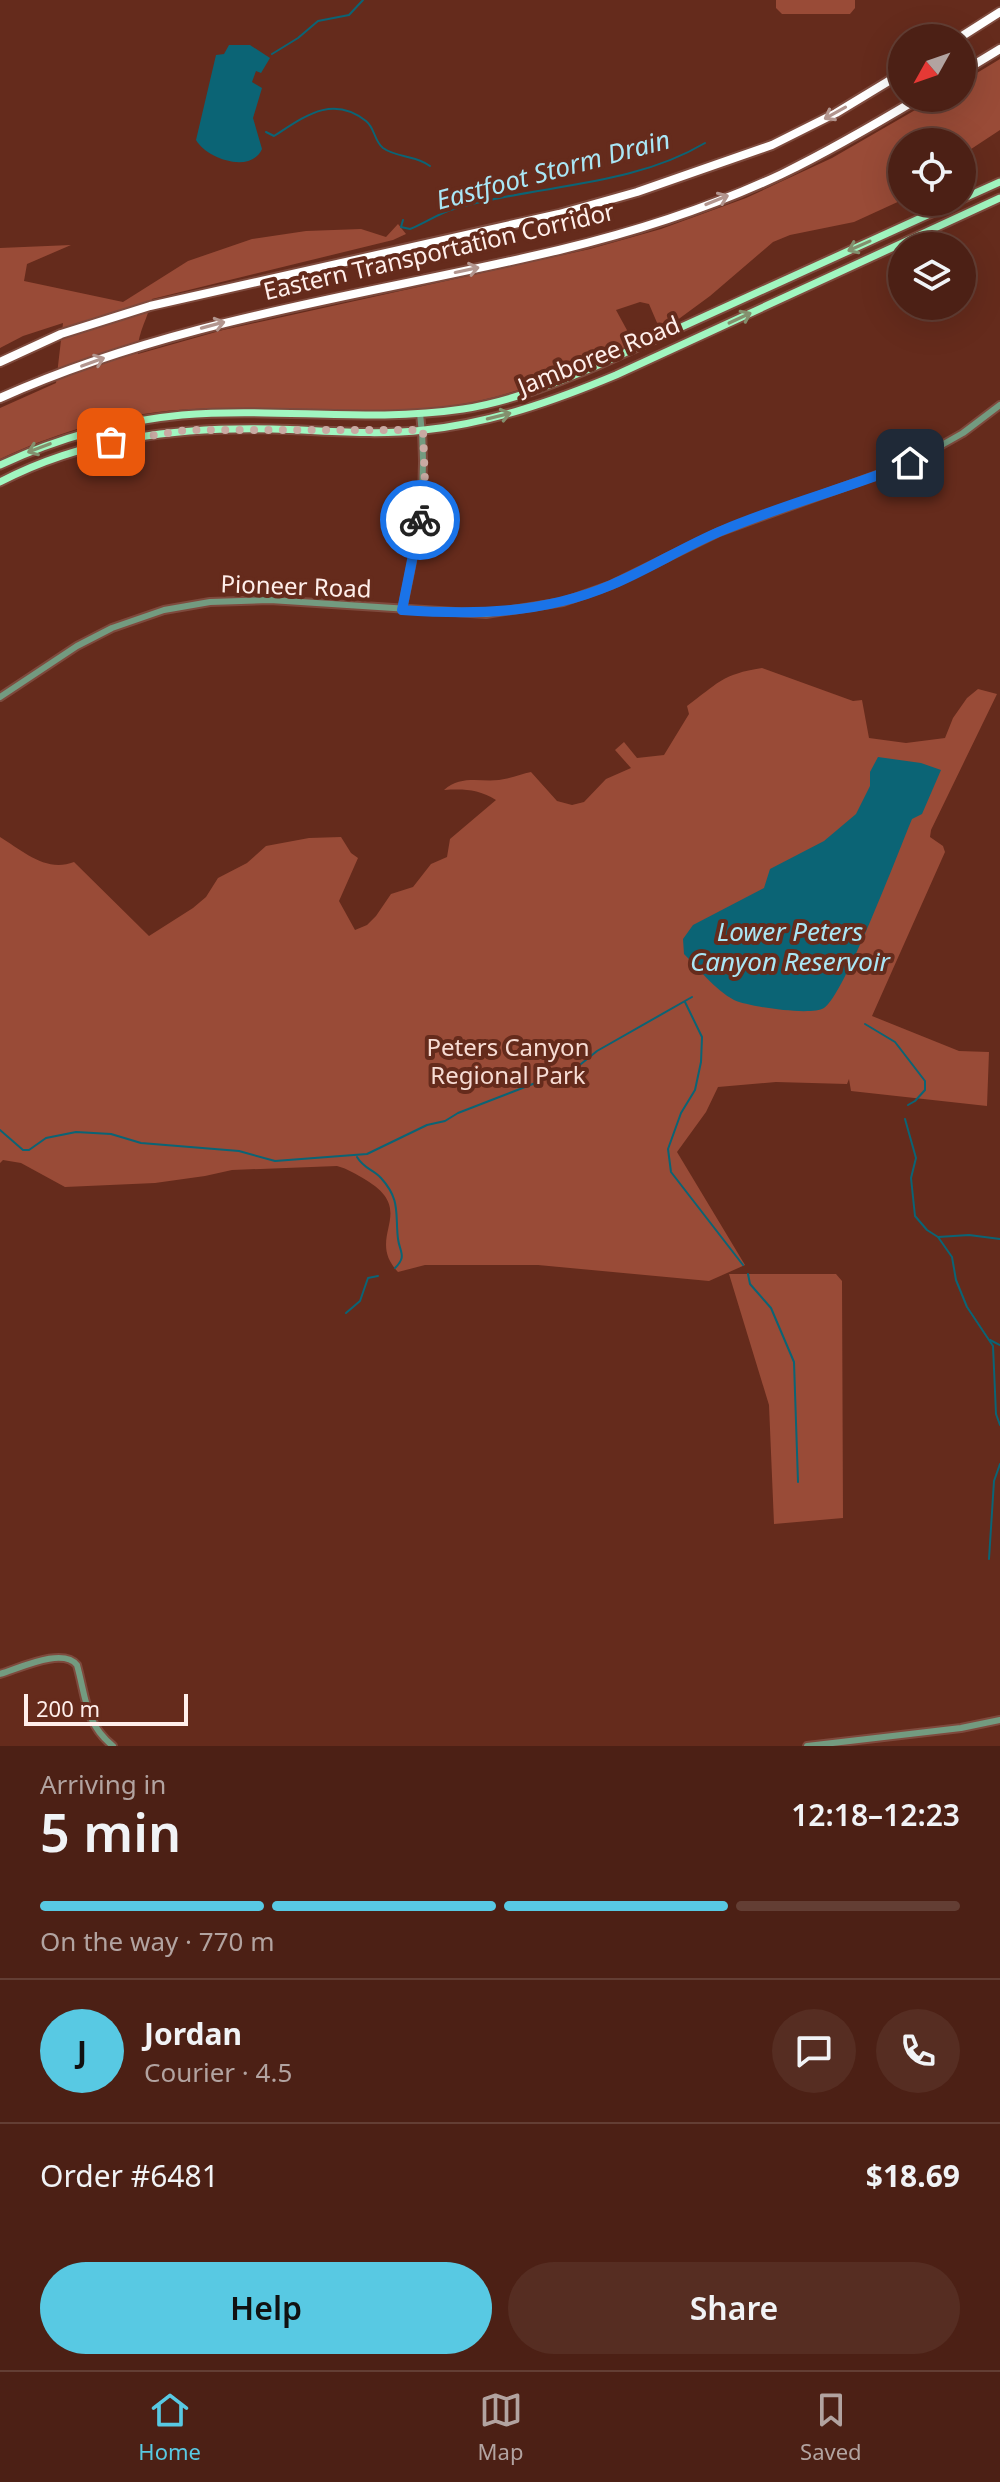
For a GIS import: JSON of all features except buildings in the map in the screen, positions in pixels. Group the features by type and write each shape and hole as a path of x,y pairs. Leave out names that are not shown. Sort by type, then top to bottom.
{"highway":[{"path":"976,27 1000,12"},
{"path":"976,64 1000,49"},
{"name":"Eastern Transportation Corridor","path":"0,362 61,334 150,306 559,214 637,192 772,145 836,113 888,81"},
{"name":"Eastern Transportation Corridor","path":"0,398 138,345 264,311 561,249 625,231 700,207 779,175 849,140 896,112"}],"main road":[{"path":"976,193 1000,182"},
{"name":"Jamboree Road","path":"0,482 50,459 132,437 187,430 423,430 490,418 562,398 1000,198"},
{"name":"Jamboree Road","path":"0,465 81,433 182,415 376,416 466,409 549,386 925,216"}],"street":[{"name":"Pioneer Road","path":"0,697 77,646 112,628 164,610 240,599 486,614 540,607 591,593 719,532 910,463 963,433 1000,405"},
{"path":"402,610 425,484 420,413"},
{"path":"0,1674 59,1657 72,1659 77,1665 90,1719 96,1730 113,1746"},
{"path":"807,1746 961,1728 1000,1720"}],"green space":[{"path":"776,0 855,0 855,8 850,14 782,14 776,8"},
{"path":"1000,59 1000,130 976,146 976,128 888,128 888,206 854,222 790,235 773,242 710,296 661,332 649,304 640,302 616,310 634,343 569,372 479,401 423,409 227,408 144,414 70,431 0,459 0,408 56,383 63,323 23,336 0,348 0,248 71,245 27,264 24,281 123,302 188,261 252,239 306,231 361,229 386,237 398,224 406,234 393,240 152,299 139,340 138,354 223,330 590,249 661,229 746,198 832,158 912,112 976,112 976,74"},
{"name":"Peters Canyon Regional Park","path":"762,668 853,701 862,700 869,738 906,743 945,738 953,718 967,698 978,689 997,694 931,830 930,837 943,846 945,852 872,1016 959,1051 989,1052 987,1106 851,1091 849,1079 847,1084 776,1082 718,1087 706,1112 677,1152 745,1265 709,1281 538,1265 425,1265 398,1272 389,1259 386,1247 389,1203 366,1180 337,1166 232,1170 155,1183 65,1187 21,1163 3,1160 0,1163 0,837 44,863 64,865 74,862 149,936 193,908 206,897 218,878 247,863 266,846 309,838 341,837 358,858 339,901 355,930 367,925 376,916 391,894 413,887 431,864 447,857 450,839 496,800 471,790 444,790 450,785 503,779 531,772 557,801 572,805 584,802 606,779 631,768 615,750 624,742 637,758 664,755 689,714 687,706 729,677"},
{"path":"729,1274 836,1274 842,1281 843,1518 774,1524 769,1405"}],"water":[{"path":"229,45 250,45 270,58 261,73 256,71 252,82 262,88 253,118 262,149 249,161 219,158 196,140 216,55 224,54"},
{"name":"Lower Peters Canyon Reservoir","path":"878,757 921,763 941,770 922,814 912,819 857,951 833,998 824,1008 807,1011 753,1005 727,996 684,954 683,939 693,925 764,888 770,869 824,841 856,814 870,786 870,772"}],"waterway":[{"path":"272,54 318,21 349,15 363,0"},
{"path":"266,132 274,136 318,111 342,109 366,121 383,148 430,166"},
{"name":"Eastfoot Storm Drain","path":"403,220 401,227 410,229 448,211 485,201 614,177 676,158 705,143"},
{"path":"0,1130 23,1150 29,1150 46,1138 76,1132 111,1134 141,1143 239,1151 275,1161 367,1154 427,1125 445,1121 538,1082 548,1069 552,1069 556,1080 560,1081 597,1051 692,997"},
{"path":"685,1002 702,1037 701,1062 695,1090 681,1113 668,1149 671,1172 743,1265"},
{"path":"865,1024 895,1042 925,1081 925,1090 908,1105"},
{"path":"905,1119 916,1158 911,1178 915,1216 938,1237 952,1257 956,1280 967,1307 993,1346 996,1414 1000,1425"},
{"path":"357,1157 381,1178 392,1193 402,1254 395,1268"},
{"path":"938,1237 969,1235 1000,1239"},
{"path":"748,1274 750,1284 771,1308 794,1362 798,1482"},
{"path":"346,1313 360,1301 368,1278 378,1276"},
{"path":"990,1340 1000,1345"},
{"path":"989,1559 994,1481 1000,1464"}],"way so far":[{"path":"111,442 187,430 423,430 425,484 420,520"}],"route":[{"path":"420,520 402,610 456,614 515,611 591,593 719,532 910,463"}]}
